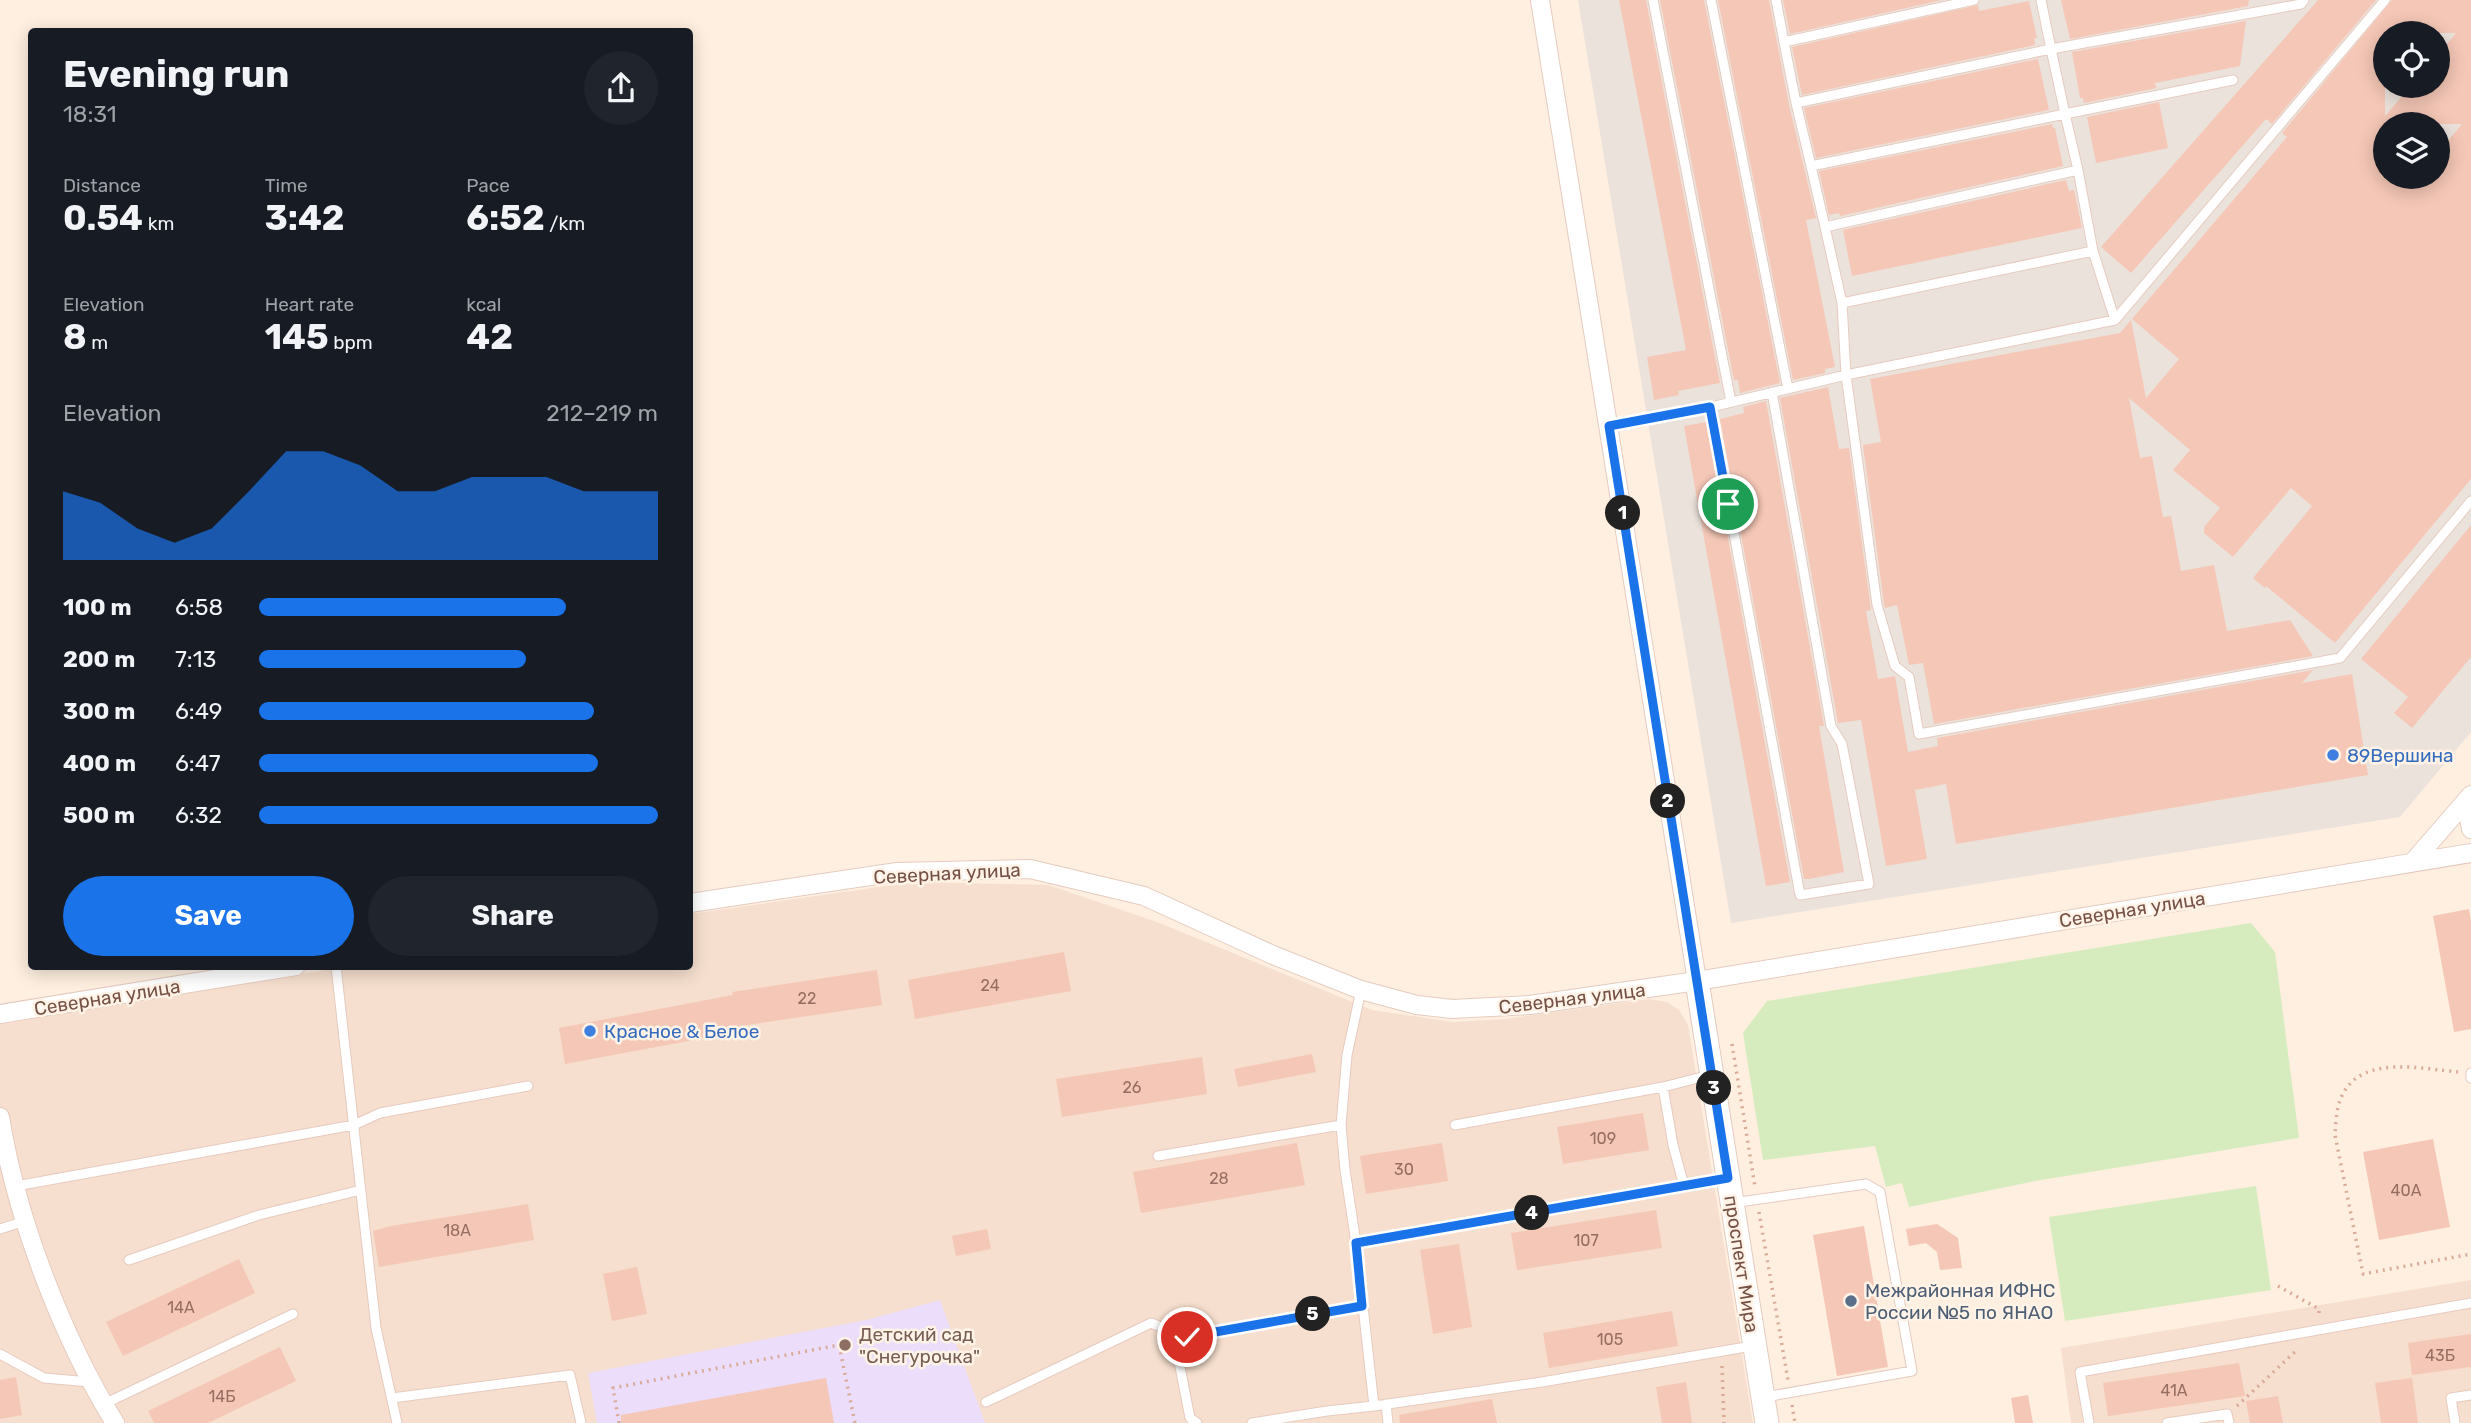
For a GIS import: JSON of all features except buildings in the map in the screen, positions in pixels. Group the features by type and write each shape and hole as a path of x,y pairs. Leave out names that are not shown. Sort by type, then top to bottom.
{"street":[{"path":"1540,0 1697,981"},
{"path":"2413,862 2471,794"},
{"path":"2471,803 2471,829"},
{"name":"Северная улица","path":"693,903 897,872 1030,869 1144,896 1273,955 1361,990 1417,1005 1452,1009 1489,1008 1565,1001 1697,981 2471,853"},
{"name":"Северная улица","path":"0,1014 271,970"},
{"name":"проспект Мира","path":"1697,981 1767,1423"},
{"path":"0,1122 25,1222 90,1382 115,1423"}],"lane":[{"path":"1653,0 1731,402"},
{"path":"1711,0 1788,388"},
{"path":"1776,0 1796,103 1842,303 1846,375 1877,605 1895,666 1909,677 1919,734 2340,658 2471,501"},
{"path":"1784,42 1974,0"},
{"path":"2040,0 2093,251 2115,320"},
{"path":"1796,103 2051,49 2301,4 2304,0"},
{"path":"1609,426 1710,407 1846,375 2115,320 2385,0"},
{"path":"1811,166 2233,80"},
{"path":"1825,227 2078,170"},
{"path":"1842,303 2093,251"},
{"path":"1710,407 1801,895 1869,884 1842,744 1831,726 1772,392"},
{"path":"336,970 376,1328 397,1423"},
{"path":"1361,990 1347,1055 1341,1125 1374,1406"},
{"path":"1455,1125 1663,1087 1712,1074"},
{"path":"16,1186 354,1125 380,1113 528,1086"},
{"path":"1663,1087 1673,1145 1684,1186"},
{"path":"1158,1156 1341,1125"},
{"path":"1356,1243 1728,1178"},
{"path":"1732,1203 1867,1184 1880,1192 1912,1371 1763,1397"},
{"path":"129,1260 259,1215 361,1190"},
{"path":"0,1229 25,1222"},
{"path":"2089,1423 2080,1372 2471,1303"},
{"path":"986,1402 1152,1324 1187,1337 1362,1306"},
{"path":"104,1404 293,1314"},
{"path":"1173,1331 1190,1418 1197,1423"},
{"path":"1252,1423 1542,1382 1755,1345"},
{"path":"0,1354 44,1378 90,1382"},
{"path":"391,1398 570,1375 581,1423"},
{"path":"2455,1423 2451,1398 2471,1395"},
{"path":"1386,1404 1388,1423"},
{"path":"2167,1423 2227,1414 2229,1423"}],"path":[{"path":"1732,1044 1795,1423"},
{"path":"2471,1075 2387,1068 2361,1076 2353,1080 2342,1094 2336,1112 2335,1135 2363,1274 2471,1254"},
{"path":"619,1423 613,1388 839,1345 855,1423"},
{"path":"1721,1351 1724,1423"}],"shaded area":[{"path":"1578,0 2471,0 2471,732 2400,817 1731,923"},
{"path":"913,882 1048,885 1157,922 1372,1010 1453,1022 1505,1019 1649,999 1667,1002 1679,1010 1688,1025 1753,1423 0,1423 0,1023 325,970 693,970 693,914"},
{"path":"2471,1280 2471,1423 2071,1423 2061,1348"},
{"name":"Детский сад \"Снегурочка\"","path":"940,1300 985,1423 597,1423 588,1373 866,1320"}],"green space":[{"path":"2251,923 2275,952 2299,1138 2035,1181 1909,1207 1902,1183 1886,1187 1875,1146 1763,1160 1743,1033 1767,1001"},
{"path":"2256,1186 2271,1290 2065,1321 2049,1217"}],"place":[{"name":"89Вершина","path":"2333,755"},
{"name":"Красное & Белое","path":"590,1031"},
{"name":"Межрайонная ИФНС России №5 по ЯНАО","path":"1851,1301"},
{"name":"Детский сад \"Снегурочка\"","path":"845,1345"}],"route":[{"path":"1187,1337 1362,1306 1356,1243 1728,1178 1609,426 1710,407 1728,504"}]}
